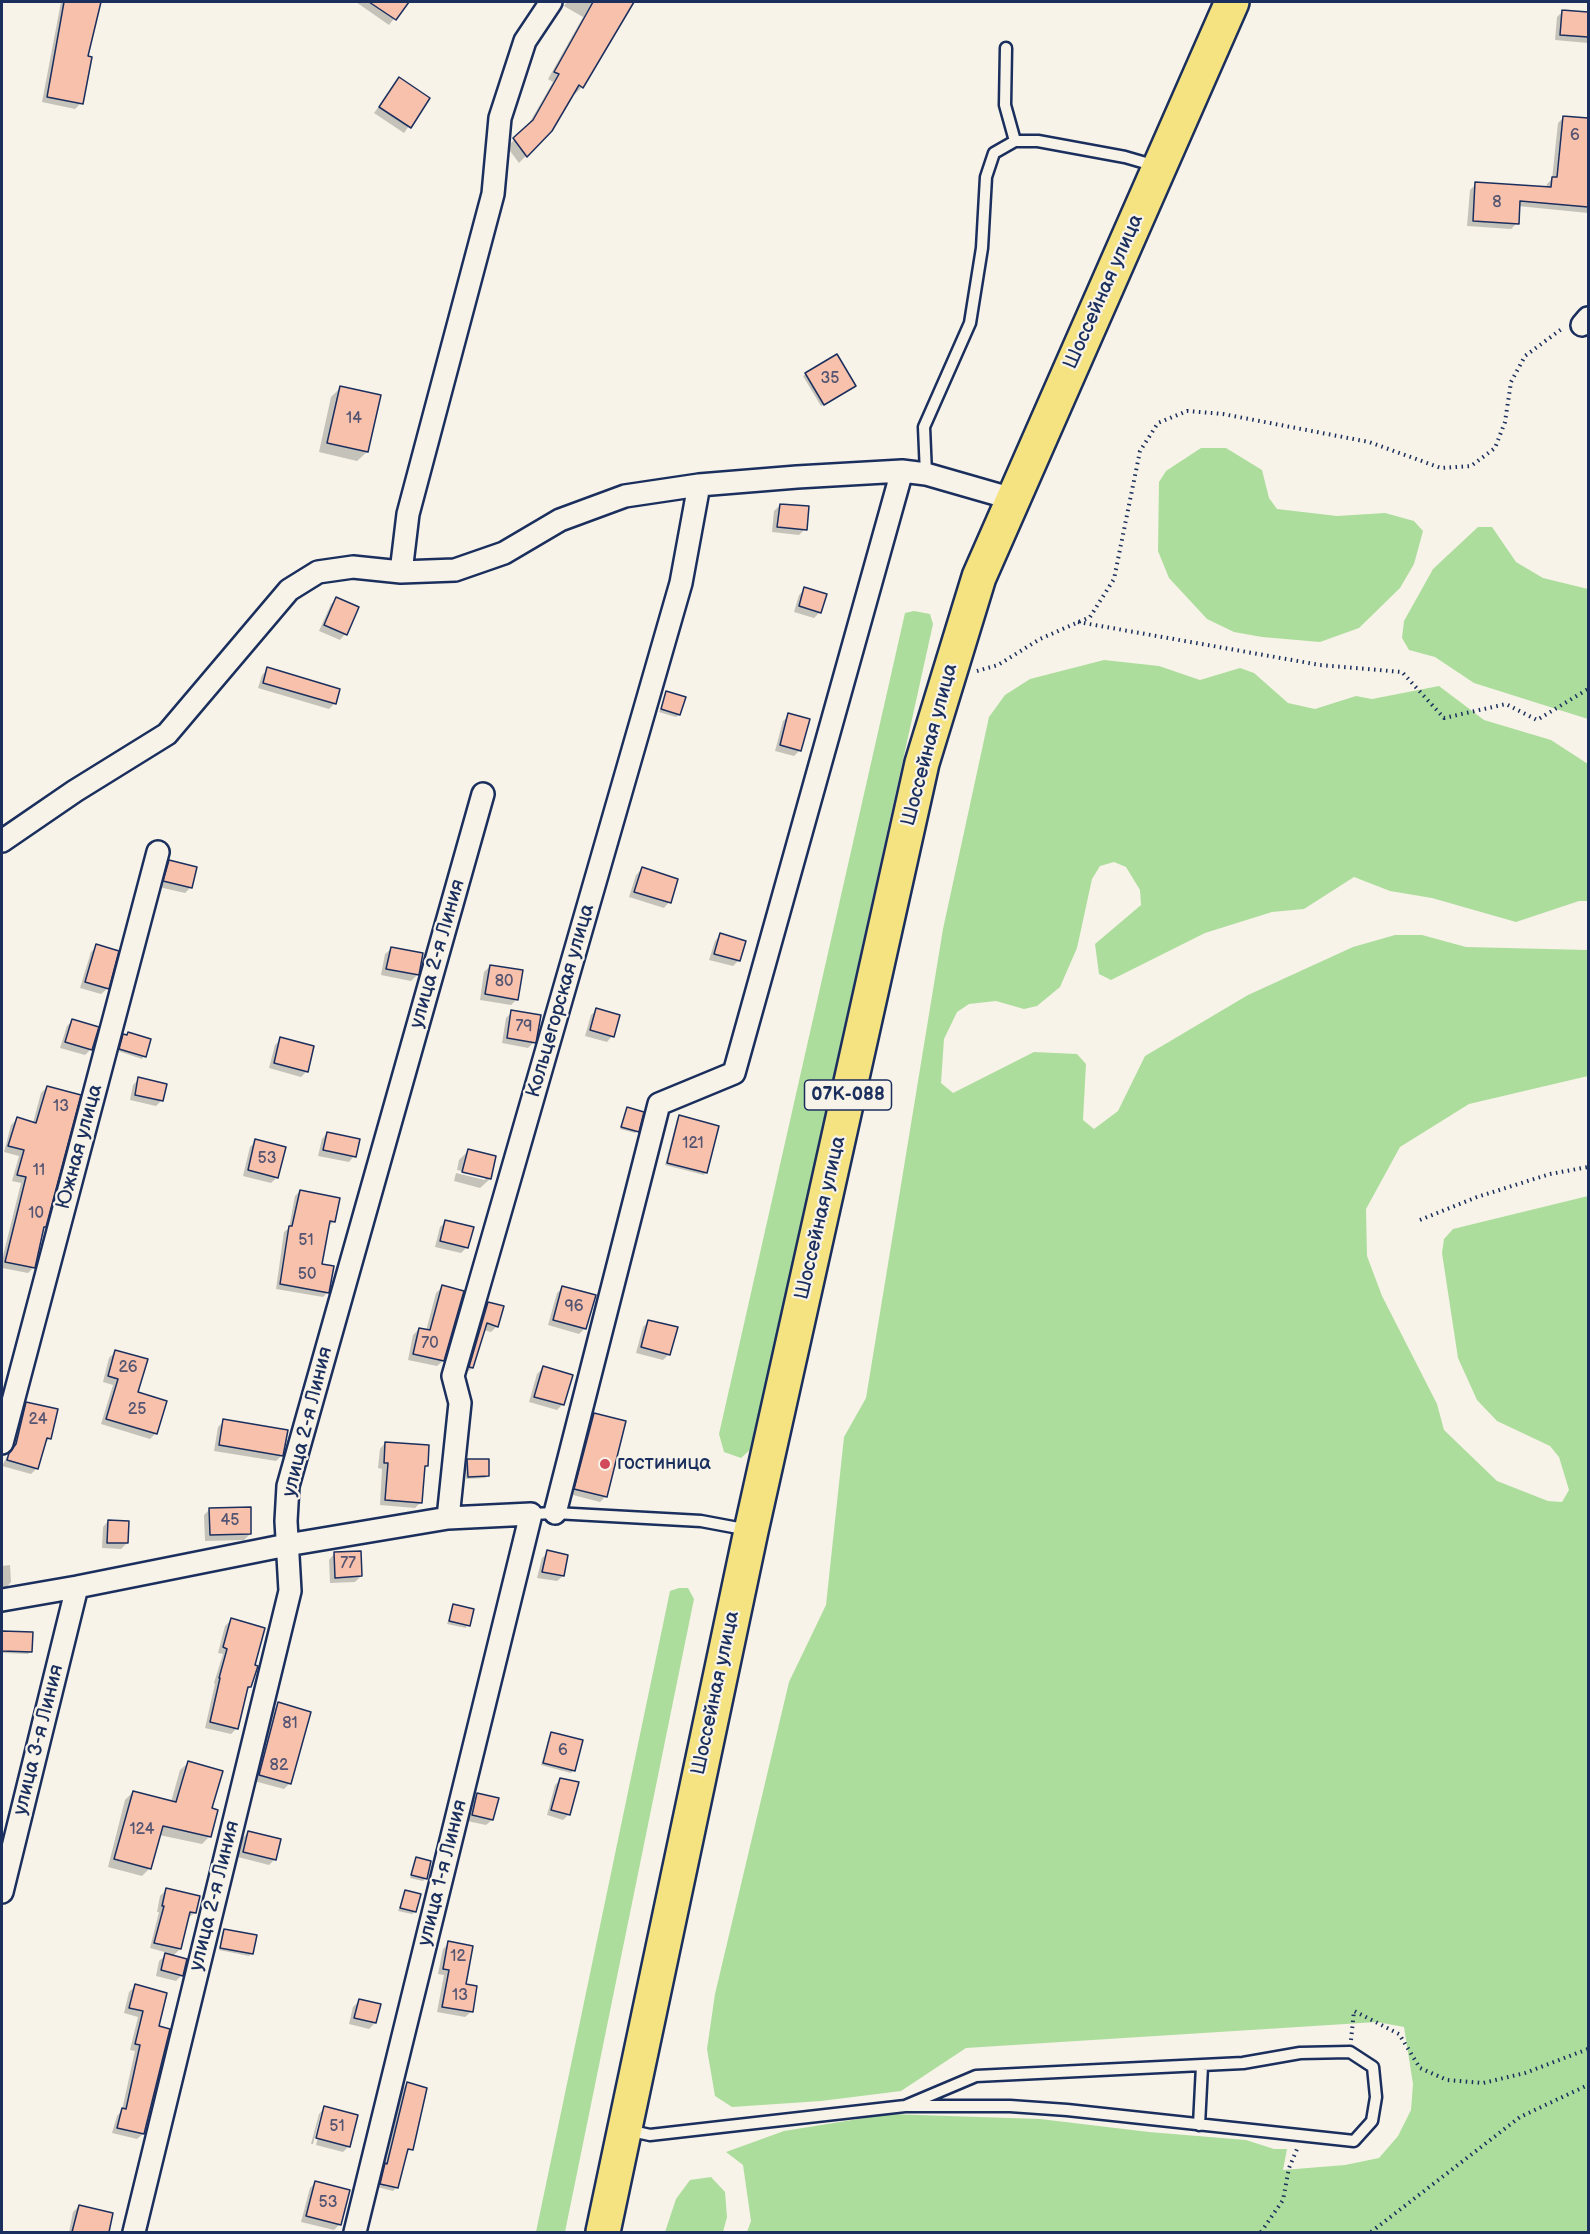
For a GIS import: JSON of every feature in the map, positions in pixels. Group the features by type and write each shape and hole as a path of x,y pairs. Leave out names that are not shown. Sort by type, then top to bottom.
{"main road":[{"name":"Шоссейная улица","path":"603,2232 751,1531 922,763 979,577 1232,2"}],"street":[{"path":"401,572 408,514 493,195 500,118 525,41 551,2"},
{"path":"2,841 75,791 167,734 289,590 318,572 353,567 401,572 454,570 504,553 561,520 625,496 699,485 902,471 926,474 1012,499"},
{"path":"555,1513 659,1104 734,1073 902,471"},
{"name":"Кольцегорская улица","path":"448,1518 460,1403 453,1376 681,583 699,485"},
{"name":"улица 2-я Линия","path":"134,2232 290,1591 286,1521 288,1486 483,794"},
{"name":"Южная улица","path":"2,1443 158,852"},
{"path":"2,1600 287,1545 448,1518 531,1514"},
{"name":"улица 1-я Линия","path":"355,2232 531,1514"},
{"name":"улица 3-я Линия","path":"2,1892 77,1587"}],"lane":[{"path":"1006,48 1005,105 1015,141"},
{"path":"926,474 924,428 970,323 982,248 986,177 994,153 1015,141 1038,141 1125,157 1159,167"},
{"path":"531,1514 555,1513 701,1521 751,1531"},
{"path":"624,2129 650,2134 905,2106 1010,2106 1354,2141 1372,2121 1376,2097 1373,2067 1350,2052 1300,2053 1243,2063 1202,2066 1118,2067 976,2076 905,2106"},
{"path":"1199,2124 1202,2066"}],"path":[{"path":"950,668 971,673 998,665 1040,639 1090,616 1114,579 1140,451 1158,423 1187,411 1223,414 1369,442 1441,468 1471,466 1495,448 1505,422 1511,382 1526,356 1561,329 1585,322"},
{"path":"1078,622 1320,665 1402,672 1444,718 1506,704 1537,720 1588,689"},
{"path":"1420,1220 1477,1197 1550,1174 1588,1167"},
{"path":"1350,2052 1354,2011 1399,2034 1420,2068 1447,2080 1484,2083 1525,2073 1588,2049"},
{"path":"1371,2232 1520,2117 1588,2085"},
{"path":"1261,2232 1283,2200 1289,2168 1302,2137"}],"green space":[{"path":"1201,448 1226,448 1262,470 1269,498 1277,509 1337,516 1385,513 1414,521 1423,531 1414,564 1400,588 1359,628 1320,642 1234,632 1207,619 1169,578 1158,551 1159,482 1166,471"},
{"path":"1478,527 1492,527 1516,562 1543,578 1588,589 1588,719 1474,683 1435,657 1409,650 1402,638 1404,621 1433,569"},
{"path":"914,611 930,614 933,624 751,1449 741,1458 724,1452 719,1434 905,613"},
{"path":"1104,660 1159,666 1200,680 1240,668 1254,673 1288,703 1315,709 1356,696 1372,699 1439,686 1484,720 1551,740 1588,764 1588,901 1579,901 1516,922 1432,898 1390,891 1354,877 1304,909 1272,912 1205,933 1111,980 1099,974 1095,944 1141,905 1140,890 1126,867 1114,862 1100,866 1092,879 1077,948 1060,987 1037,1006 1024,1009 996,1001 969,1004 957,1012 944,1039 941,1083 953,1093 1034,1052 1077,1054 1086,1064 1083,1120 1094,1129 1118,1111 1145,1056 1248,995 1353,947 1395,935 1422,935 1466,947 1588,950 1588,1076 1469,1104 1400,1147 1366,1209 1367,1256 1382,1296 1437,1404 1444,1430 1497,1481 1548,1501 1562,1502 1569,1490 1559,1457 1550,1446 1497,1421 1477,1400 1458,1358 1442,1253 1444,1239 1453,1229 1588,1196 1588,2232 747,2232 751,2221 743,2165 726,2152 784,2131 889,2114 1040,2119 1149,2132 1246,2140 1274,2149 1287,2149 1283,2170 1345,2165 1379,2158 1398,2136 1411,2110 1413,2084 1404,2027 1377,2022 966,2048 901,2091 821,2101 732,2107 715,2096 707,2049 715,1994 789,1682 826,1605 844,1437 866,1398 943,929 989,717 1005,695 1030,679"},
{"path":"688,1588 694,1599 565,2232 536,2232 670,1591"},
{"path":"711,2177 725,2192 727,2217 723,2232 665,2232 676,2199 690,2180"}],"building":[{"path":"64,2 101,2 88,56 92,57 83,104 47,97"},
{"path":"369,2 409,2 396,20"},
{"path":"593,2 634,2 583,88 579,85 552,131 527,157 513,138 533,120 559,74 554,72"},
{"path":"1562,10 1588,12 1588,37 1560,35"},
{"path":"399,77 430,98 411,128 379,107"},
{"path":"1563,116 1588,118 1588,207 1520,201 1519,224 1473,221 1475,182 1551,187 1552,177 1557,177"},
{"path":"837,354 856,386 824,405 805,373"},
{"path":"340,386 381,395 368,452 327,443"},
{"path":"780,504 809,506 807,530 777,527"},
{"path":"804,587 827,594 821,613 799,606"},
{"path":"336,597 359,607 347,635 324,625"},
{"path":"267,667 340,689 336,704 263,683"},
{"path":"666,691 686,697 680,715 661,709"},
{"path":"788,713 810,719 801,751 780,745"},
{"path":"169,860 197,867 192,888 163,881"},
{"path":"642,867 678,879 671,903 634,892"},
{"path":"720,933 746,941 740,961 714,954"},
{"path":"96,944 119,951 109,989 85,982"},
{"path":"391,947 423,953 419,975 386,969"},
{"path":"490,965 523,970 518,1000 485,994"},
{"path":"596,1008 620,1015 614,1037 590,1030"},
{"path":"511,1010 541,1015 536,1043 507,1038"},
{"path":"72,1019 99,1027 92,1050 65,1042"},
{"path":"128,1032 151,1039 146,1057 119,1049 123,1034 127,1035"},
{"path":"280,1037 314,1046 308,1072 274,1063"},
{"path":"138,1077 167,1084 163,1101 135,1095"},
{"path":"47,1086 81,1095 46,1227 44,1227 35,1268 5,1262 26,1177 17,1175 24,1150 8,1146 17,1117 36,1123"},
{"path":"627,1107 644,1112 639,1132 621,1127"},
{"path":"679,1115 719,1126 707,1173 667,1163"},
{"path":"327,1132 360,1139 356,1157 323,1150"},
{"path":"255,1139 286,1147 278,1178 248,1170"},
{"path":"468,1149 496,1156 491,1179 462,1172"},
{"path":"300,1190 340,1198 335,1222 330,1221 322,1264 334,1266 329,1293 280,1284 289,1226 292,1226"},
{"path":"445,1220 474,1227 468,1248 440,1241"},
{"path":"442,1285 464,1291 444,1361 413,1354 419,1328 430,1330"},
{"path":"562,1286 596,1295 586,1329 553,1320"},
{"path":"488,1302 504,1306 498,1327 487,1323 473,1368 469,1367"},
{"path":"648,1320 678,1327 670,1355 641,1347"},
{"path":"115,1350 148,1359 138,1392 167,1401 157,1434 106,1419 118,1379 108,1376"},
{"path":"543,1366 573,1375 564,1405 534,1397"},
{"path":"26,1402 58,1409 51,1439 47,1438 38,1469 7,1460 16,1444"},
{"path":"594,1413 626,1421 607,1497 574,1489"},
{"path":"223,1419 288,1430 283,1456 219,1445"},
{"path":"385,1442 429,1445 422,1503 385,1500 388,1463 384,1463"},
{"path":"467,1459 489,1459 489,1476 468,1477"},
{"path":"251,1507 251,1534 210,1535 209,1508"},
{"path":"108,1520 129,1521 128,1543 107,1543"},
{"path":"547,1550 568,1555 564,1576 542,1572"},
{"path":"361,1551 362,1576 335,1578 334,1552"},
{"path":"453,1604 474,1609 470,1626 449,1621"},
{"path":"231,1618 265,1628 255,1665 258,1666 251,1687 248,1687 238,1729 210,1722 227,1649 223,1647"},
{"path":"2,1631 33,1632 32,1652 2,1651"},
{"path":"278,1702 311,1712 291,1784 259,1775"},
{"path":"551,1732 583,1740 575,1771 543,1763"},
{"path":"188,1761 223,1771 212,1808 218,1810 211,1837 163,1826 151,1869 114,1859 133,1791 176,1802"},
{"path":"560,1778 579,1782 570,1815 551,1810"},
{"path":"477,1793 499,1798 493,1820 472,1815"},
{"path":"248,1831 281,1839 276,1860 243,1852"},
{"path":"416,1857 431,1861 427,1879 411,1875"},
{"path":"166,1888 200,1896 196,1913 190,1912 181,1949 154,1943 164,1906 162,1906"},
{"path":"405,1890 421,1894 416,1912 400,1908"},
{"path":"224,1929 257,1935 253,1954 220,1948"},
{"path":"448,1941 473,1946 466,1984 477,1986 473,2012 442,2007 449,1970 443,1969"},
{"path":"165,1953 187,1959 183,1976 161,1970"},
{"path":"135,1984 167,1993 159,2026 170,2029 144,2134 117,2128 122,2108 126,2109 140,2045 135,2044 143,2011 129,2008"},
{"path":"359,1999 381,2004 376,2023 354,2018"},
{"path":"407,2082 427,2088 413,2150 408,2149 398,2188 380,2184"},
{"path":"324,2106 358,2115 350,2147 316,2138"},
{"path":"315,2181 350,2190 341,2225 306,2216"},
{"path":"79,2205 113,2213 109,2232 72,2232"}],"place":[{"name":"гостиница","path":"605,1464"}]}
